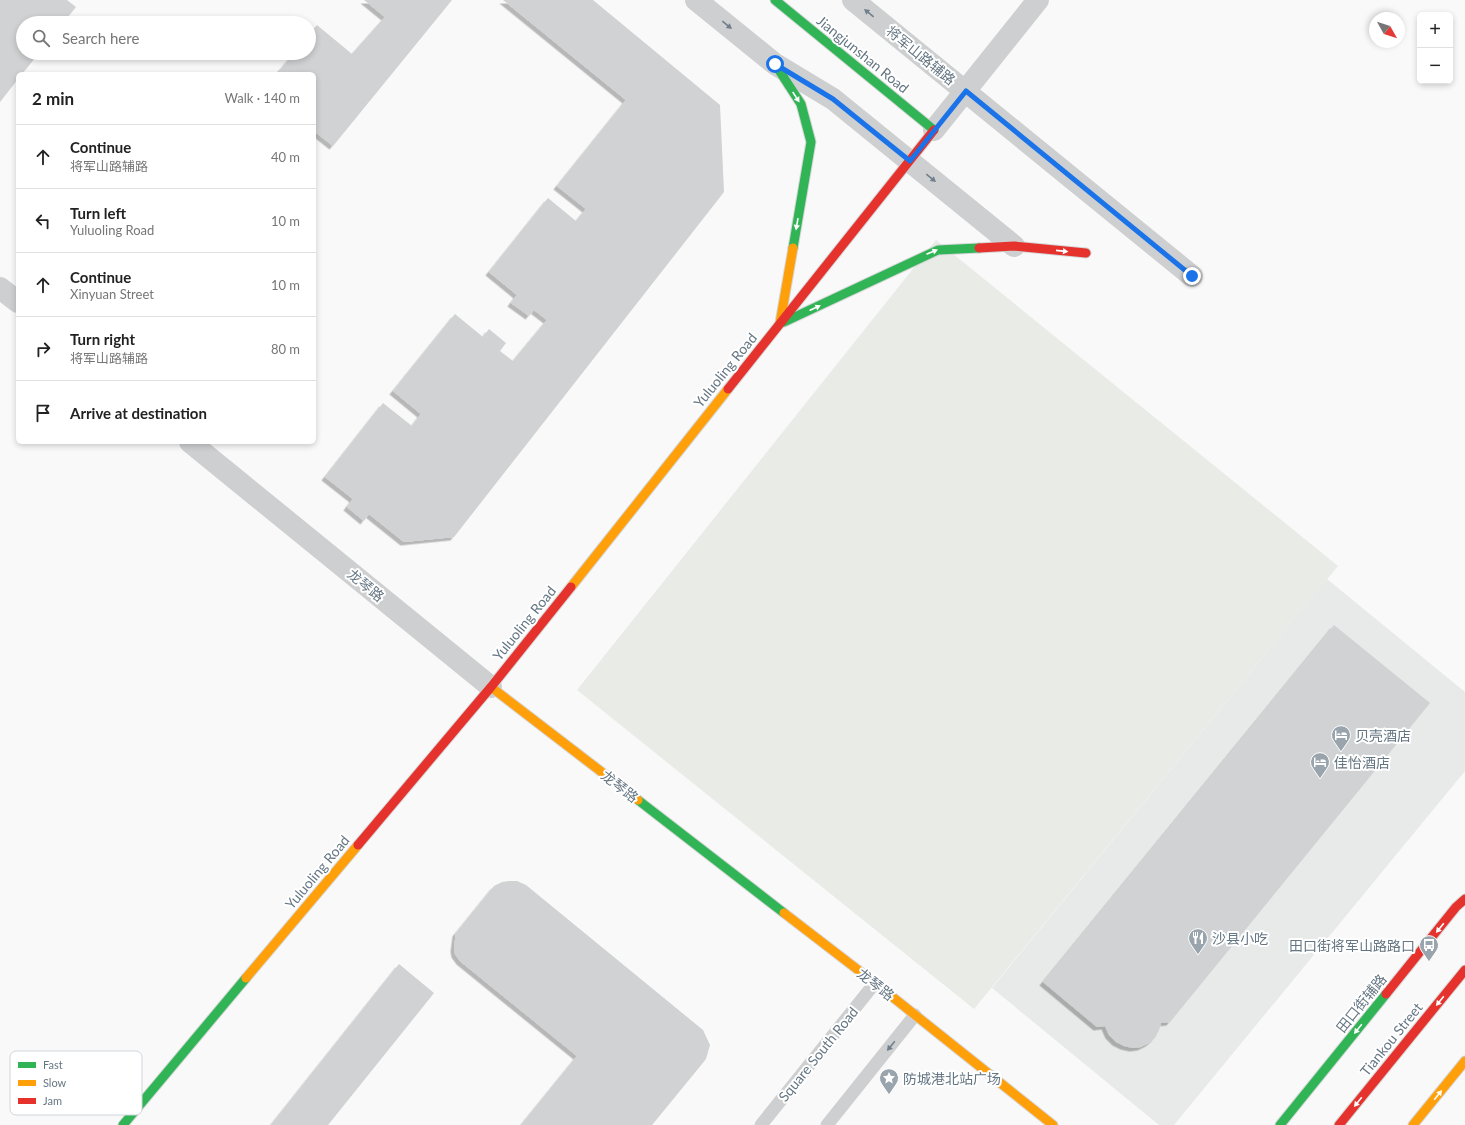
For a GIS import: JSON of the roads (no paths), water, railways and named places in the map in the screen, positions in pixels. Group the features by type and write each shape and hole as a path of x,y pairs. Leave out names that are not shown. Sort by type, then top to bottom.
{"street":[{"path":"696,0 775,64 833,99 1014,246"},
{"name":"Jiangjunshan Road","path":"775,0 934,130"},
{"name":"将军山路辅路","path":"853,0 1192,276"},
{"path":"934,130 1038,0"},
{"path":"775,64 801,104 810,142 780,324"},
{"name":"Yuluoling Road","path":"142,1102 491,686 934,130"},
{"path":"780,324 938,250 1014,246 1086,253"},
{"path":"0,288 16,300"},
{"name":"龙琴路","path":"192,444 491,686 875,983 1053,1125"},
{"name":"田口街辅路","path":"1280,1125 1456,907 1465,899"},
{"name":"Tiankou Street","path":"1339,1125 1465,970"},
{"path":"1413,1125 1465,1061"},
{"name":"Yuluoling Road","path":"123,1125 131,1115"}],"lane":[{"name":"Square South Road","path":"762,1125 875,983"},
{"path":"827,1125 916,1016"},
{"path":"836,1125 848,1099"}],"place":[{"name":"贝壳酒店","path":"1341,752"},
{"name":"佳怡酒店","path":"1320,779"},
{"name":"沙县小吃","path":"1198,955"},
{"name":"田口街将军山路路口","path":"1429,962"},
{"name":"防城港北站广场","path":"889,1095"}]}
